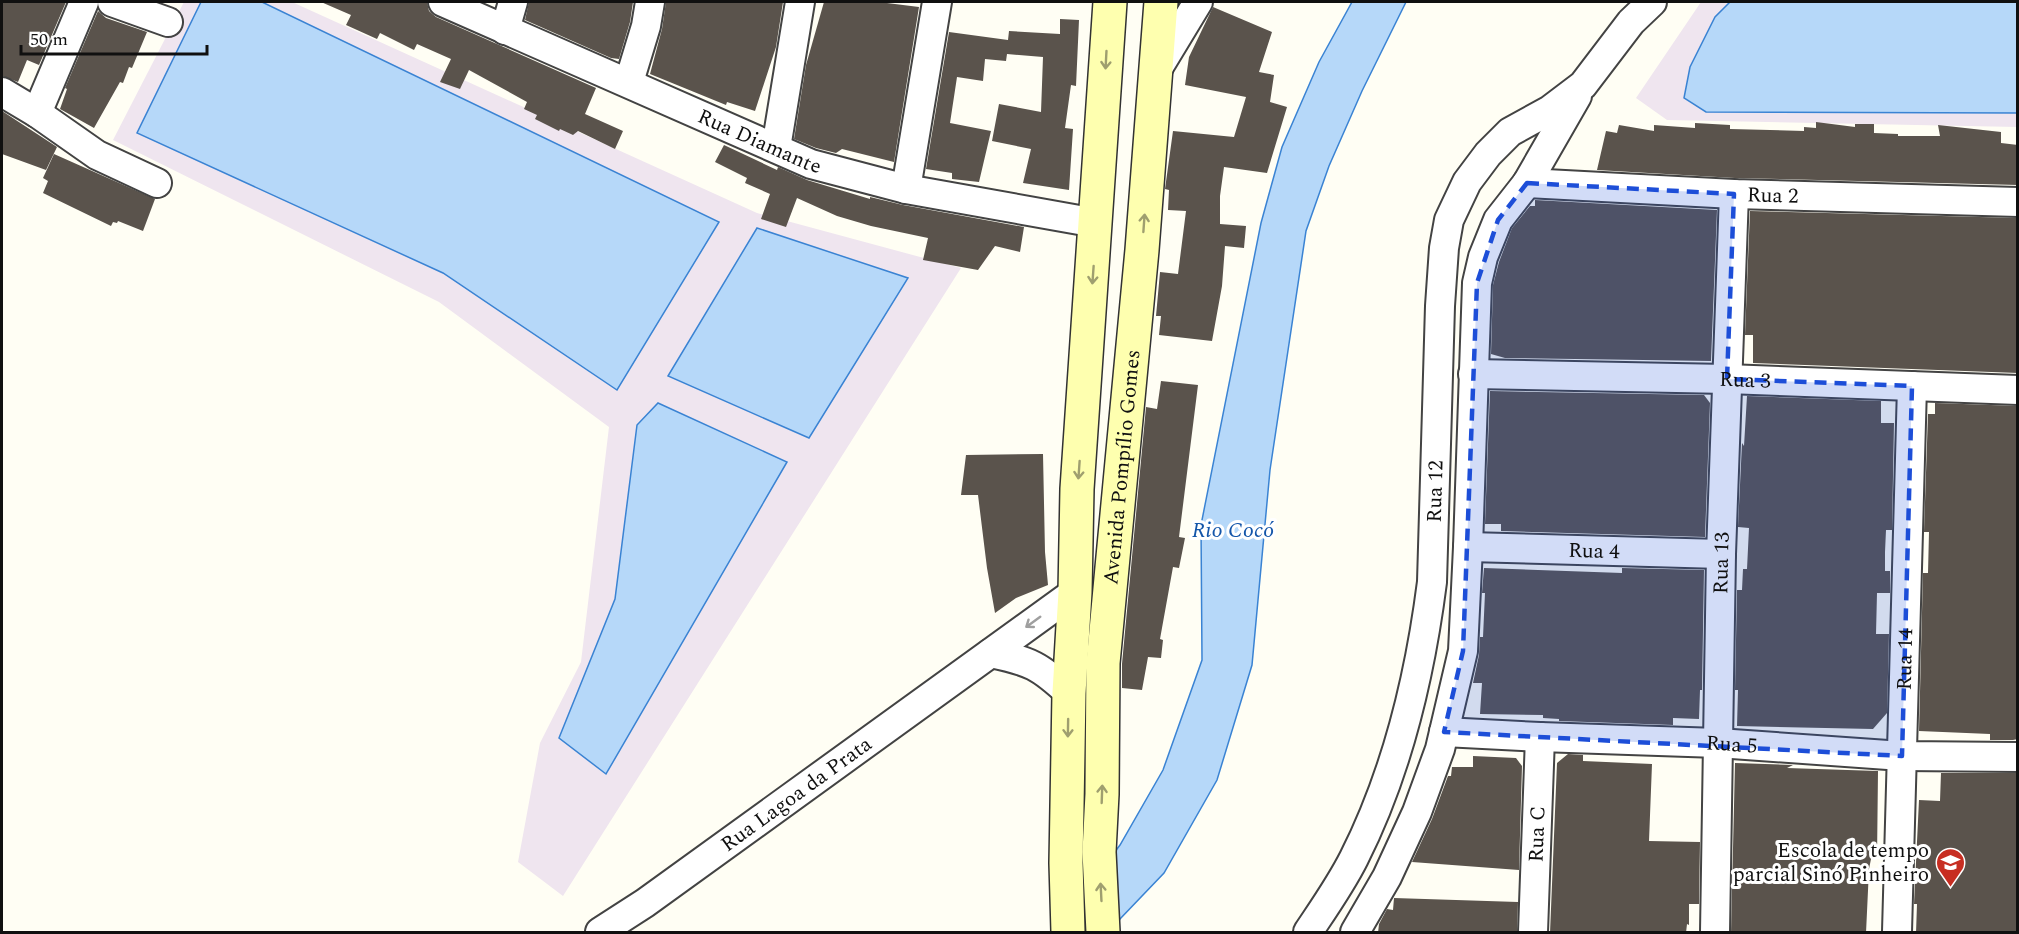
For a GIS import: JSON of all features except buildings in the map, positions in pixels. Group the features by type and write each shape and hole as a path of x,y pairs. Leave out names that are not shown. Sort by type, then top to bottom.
{"main road":[{"name":"Avenida Pompílio Gomes","path":"1068,933 1066,863 1069,693 1075,592 1077,489 1110,2"},
{"name":"Avenida Pompílio Gomes","path":"1103,933 1099,852 1103,663 1142,250 1161,2"}],"street":[{"path":"37,113 84,2"},
{"path":"112,2 168,22"},
{"name":"Rua Diamante","path":"443,2 811,164 906,189 1096,223"},
{"path":"505,30 513,2"},
{"path":"629,82 646,26 650,2"},
{"path":"776,148 800,2"},
{"path":"906,189 937,2"},
{"path":"1154,75 1198,2"},
{"name":"Rua 12","path":"1355,933 1372,907 1417,812 1444,732 1463,651 1477,283 1482,257 1498,220 1527,183 1583,85 1632,22 1652,2"},
{"name":"Rua 12","path":"1308,933 1353,859 1371,820 1386,780 1417,678 1427,627 1432,582 1440,306 1444,248 1449,220 1467,182 1488,154 1510,132 1550,110 1583,85"},
{"path":"2,92 37,113 97,155 157,183"},
{"name":"Rua 2","path":"1527,183 1734,194 2018,202"},
{"name":"Rua 13","path":"1715,933 1721,554 1734,194"},
{"name":"Rua 3","path":"1473,374 2018,390"},
{"name":"Rua 14","path":"1897,933 1912,386"},
{"name":"Rua 4","path":"1468,547 1721,554"},
{"name":"Rua Lagoa da Prata","path":"600,933 645,903 1075,592"},
{"path":"991,653 1021,659 1038,667 1069,693"},
{"name":"Rua 5","path":"1444,732 1718,743 1902,756 2018,757"},
{"name":"Rua C","path":"1533,933 1540,737"}],"highlighted area":[{"path":"1527,183 1734,194 1727,379 1912,386 1902,756 1444,732 1463,651 1477,283 1498,220"}],"shaded area":[{"path":"184,2 292,2 757,213 961,268 563,896 518,862 540,743 581,662 609,427 439,302 113,140"},
{"path":"1701,2 2017,2 2017,127 1667,120 1636,98"}],"water":[{"path":"201,2 262,2 719,222 617,390 443,273 137,133"},
{"name":"Rio Cocó","path":"1352,2 1406,2 1362,91 1329,166 1306,231 1270,470 1252,665 1217,780 1164,873 1120,919 1112,932 1054,932 1120,845 1163,770 1202,660 1201,525 1261,223 1282,147 1319,62"},
{"path":"1730,2 2017,2 2017,113 1706,112 1684,98 1690,67 1715,17"},
{"path":"757,228 908,278 809,438 668,376"},
{"path":"658,403 787,462 606,774 559,738 615,599 637,425"}],"place":[{"name":"Escola de tempo parcial Sinó Pinheiro","path":"1950,888"}]}
